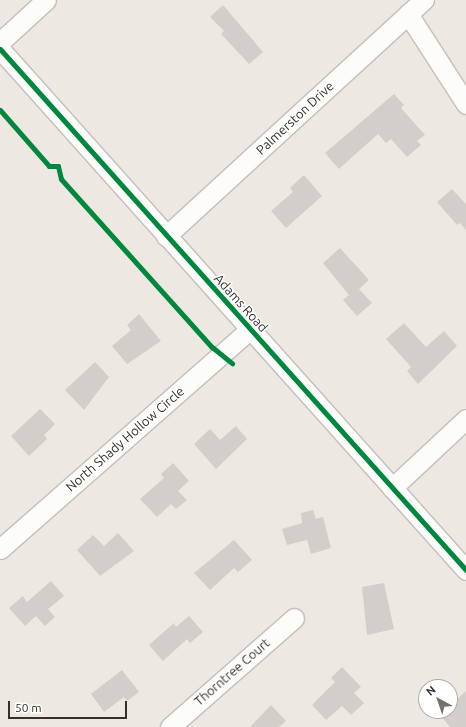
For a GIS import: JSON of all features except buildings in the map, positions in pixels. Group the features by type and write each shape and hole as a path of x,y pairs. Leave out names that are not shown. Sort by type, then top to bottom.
{"street":[{"path":"1,49 46,0"},
{"name":"Palmerston Drive","path":"166,236 424,0"},
{"path":"408,14 466,104"},
{"name":"Adams Road","path":"1,49 166,236 466,570"},
{"name":"North Shady Hollow Circle","path":"0,549 250,329"},
{"path":"392,488 466,419"},
{"name":"Thorntree Court","path":"170,727 294,618"}],"cycle path":[{"path":"0,49 466,570"},
{"path":"0,110 49,166 58,166 61,179 212,347 232,363"}]}
